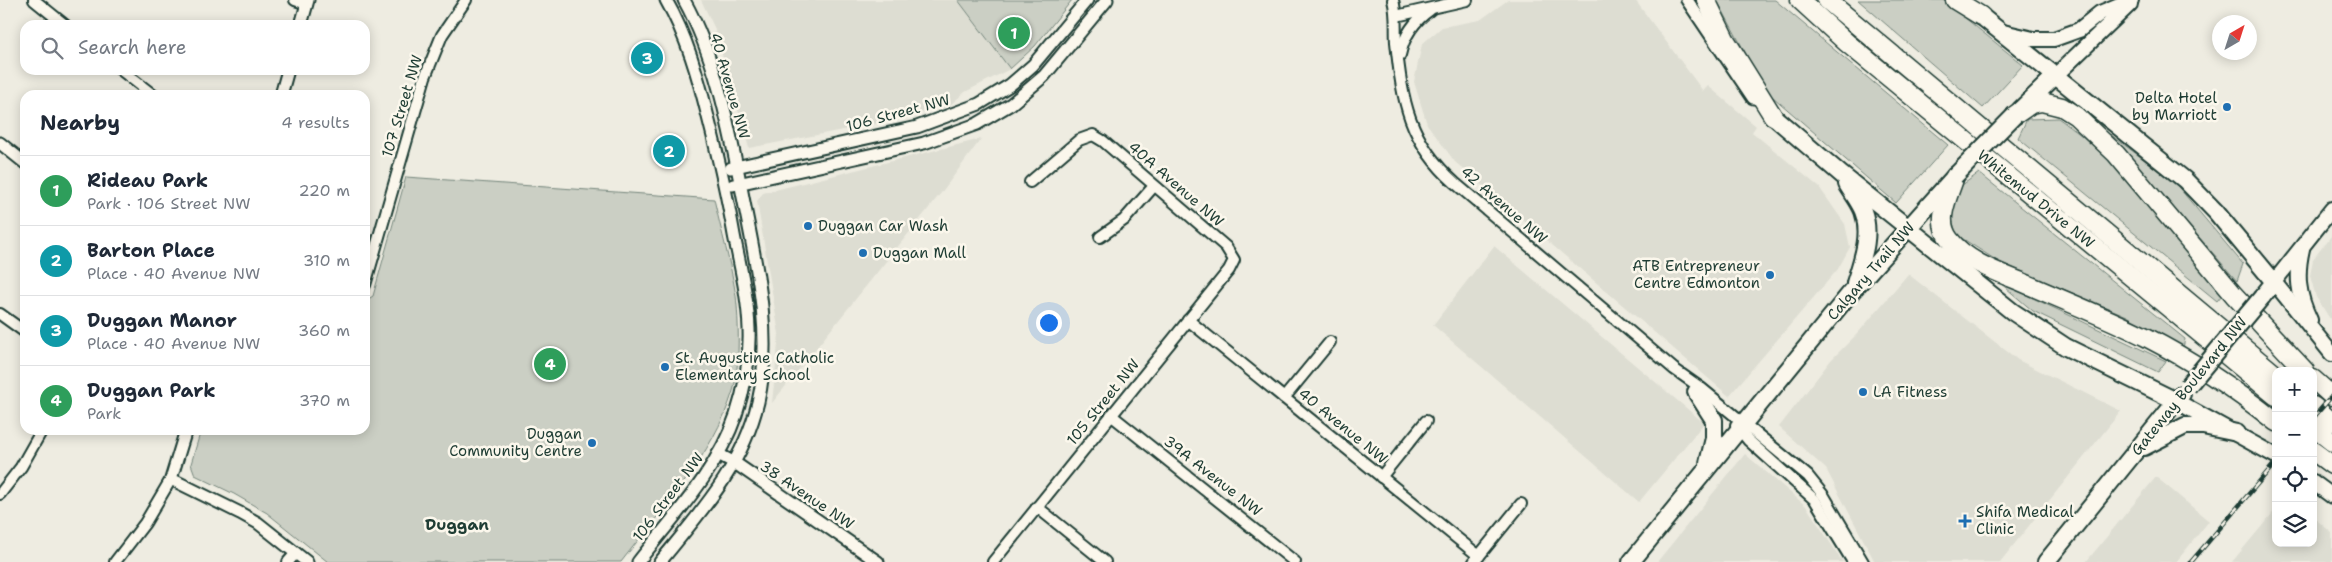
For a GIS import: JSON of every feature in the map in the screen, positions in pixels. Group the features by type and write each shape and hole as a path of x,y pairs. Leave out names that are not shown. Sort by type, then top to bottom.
{"highway":[{"path":"1706,0 1725,39 1773,116 1842,175 1984,290 2049,336 2090,360 2176,401"},
{"name":"Whitemud Drive NW","path":"1800,0 1847,43 2272,393"},
{"name":"Whitemud Drive NW","path":"1827,0 2272,372"},
{"path":"1955,0 1982,16 2003,32 2185,180 2216,212 2274,282"},
{"name":"Calgary Trail NW","path":"1630,562 1852,291 1956,176 2055,76"},
{"path":"2015,115 2031,104 2042,102 2062,106 2076,116 2116,154 2240,302 2301,367"},
{"path":"1842,175 1863,211 1866,225 1865,248 1852,291"},
{"path":"1956,176 1944,207 1943,225 1950,241 1959,249 1988,267 2147,338 2234,390 2272,419"},
{"name":"Gateway Boulevard NW","path":"2046,562 2274,282"},
{"path":"2317,383 2332,396"},
{"path":"1696,392 1710,410 1714,425 1714,438 1707,468"},
{"path":"2317,409 2332,422"},
{"path":"2134,454 2185,426 2203,426 2237,433"},
{"path":"2317,430 2332,442"},
{"path":"2317,453 2332,465"}],"main road":[{"path":"2003,32 2033,39 2054,39 2079,30 2100,13 2133,0"},
{"name":"Calgary Trail NW","path":"2055,76 2133,0"},
{"name":"Gateway Boulevard NW","path":"2274,282 2332,209"},
{"path":"2303,244 2298,274 2300,293 2316,333 2332,354"},
{"path":"2274,282 2332,354"},
{"path":"2176,401 2272,454"},
{"path":"2317,485 2332,496"}],"street":[{"path":"34,0 59,20"},
{"path":"295,0 307,2 302,20"},
{"name":"107 Street NW","path":"370,269 425,77 442,35 466,0"},
{"name":"40 Avenue NW","path":"666,0 689,46 722,170"},
{"name":"40 Avenue NW","path":"684,0 695,20 717,83 740,184"},
{"name":"106 Street NW","path":"638,562 690,497 718,454 736,415 740,400 747,366 749,329 746,296 722,170 917,127 979,104 1010,85 1033,64 1086,0"},
{"path":"725,186 924,143 952,134 989,118 1024,95 1044,76 1107,0"},
{"name":"42 Avenue NW","path":"1393,0 1396,16 1395,30 1398,60 1404,100 1420,144 1434,163 1455,183 1686,378 1702,388 1741,426 1756,447 1811,495 1854,562"},
{"path":"1396,16 1466,0"},
{"path":"1687,0 1751,96 1773,116"},
{"path":"1964,0 1982,16"},
{"path":"1398,60 1402,45 1410,30 1422,16 1433,8"},
{"path":"127,75 147,90"},
{"path":"282,90 287,75"},
{"name":"40A Avenue NW","path":"1030,182 1079,140 1093,135 1103,141 1226,247 1234,260"},
{"path":"0,143 20,159"},
{"path":"660,562 714,496 735,463 758,402 763,368 764,331 761,294 740,184"},
{"path":"1100,237 1124,220 1154,186"},
{"name":"105 Street NW","path":"993,562 1230,270 1234,260"},
{"path":"0,314 20,328"},
{"name":"40 Avenue NW","path":"1188,320 1381,477 1476,559"},
{"path":"1284,398 1330,342"},
{"name":"42 Avenue NW","path":"1686,378 1696,392 1815,484 1863,562"},
{"name":"39A Avenue NW","path":"1111,415 1295,562"},
{"path":"1381,477 1426,421"},
{"path":"2,488 39,435"},
{"path":"115,562 145,523 171,479 184,435"},
{"name":"38 Avenue NW","path":"718,454 735,463 878,562"},
{"path":"171,479 240,512 307,562"},
{"path":"1476,559 1521,504"},
{"path":"1037,508 1105,562"},
{"path":"288,562 296,553"}],"shaded area":[{"path":"701,0 958,0 1010,69 965,92 949,106 874,124 749,148 714,27"},
{"path":"958,0 1072,0 1035,46 1010,69"},
{"path":"1508,0 1635,0 1703,91 1708,86 1756,126 1752,132 1819,187 1845,224 1850,247 1838,269 1729,396 1455,162 1427,124 1414,82 1422,44 1442,27 1480,20"},
{"path":"1717,0 1775,0 1948,145 1896,203 1766,91"},
{"path":"1858,0 1943,0 2023,65 1983,108"},
{"path":"2058,118 2104,156 2146,201 2222,295 2217,301 2018,138 2027,119"},
{"path":"2110,134 2175,183 2243,264 2237,281"},
{"name":"Duggan Mall","path":"981,139 941,193 772,403 779,334 757,201 763,193"},
{"path":"1979,173 2185,339 2183,348 2127,316 1999,262 1957,235 1951,217 1955,190"},
{"path":"406,177 714,199 737,306 738,357 733,391 713,438 700,460 621,562 328,562 267,513 195,475 191,464 200,435 370,435 370,298 373,296"},
{"path":"2332,235 2332,322 2316,297 2310,276 2313,259"},
{"path":"1494,246 1704,423 1639,502 1433,325"},
{"path":"1908,274 2018,360 2121,411 2000,562 1875,562 1826,469 1779,427 1831,360 1858,333"},
{"path":"1999,282 2166,361 2158,372 2033,311"},
{"path":"1745,454 1806,506 1843,562 1657,562"},
{"path":"2156,477 2209,521 2176,562 2086,562"},
{"path":"2272,514 2272,547 2317,547 2317,520 2332,533 2332,562 2232,562"}],"railway":[{"path":"2317,413 2332,396"},
{"path":"2191,562 2272,467"}],"place":[{"name":"Rideau Park","path":"1014,33"},
{"name":"Duggan Manor","path":"647,58"},
{"name":"Delta Hotel by Marriott","path":"2227,107"},
{"name":"Barton Place","path":"669,151"},
{"name":"Duggan Car Wash","path":"808,226"},
{"name":"Duggan Mall","path":"863,253"},
{"name":"ATB Entrepreneur Centre Edmonton","path":"1770,275"},
{"name":"Duggan Park","path":"550,364"},
{"name":"St. Augustine Catholic Elementary School","path":"665,367"},
{"name":"LA Fitness","path":"1863,392"},
{"name":"Duggan Community Centre","path":"592,443"},
{"name":"Shifa Medical Clinic","path":"1965,521"}],"district":[{"name":"Duggan","path":"457,524"}]}
